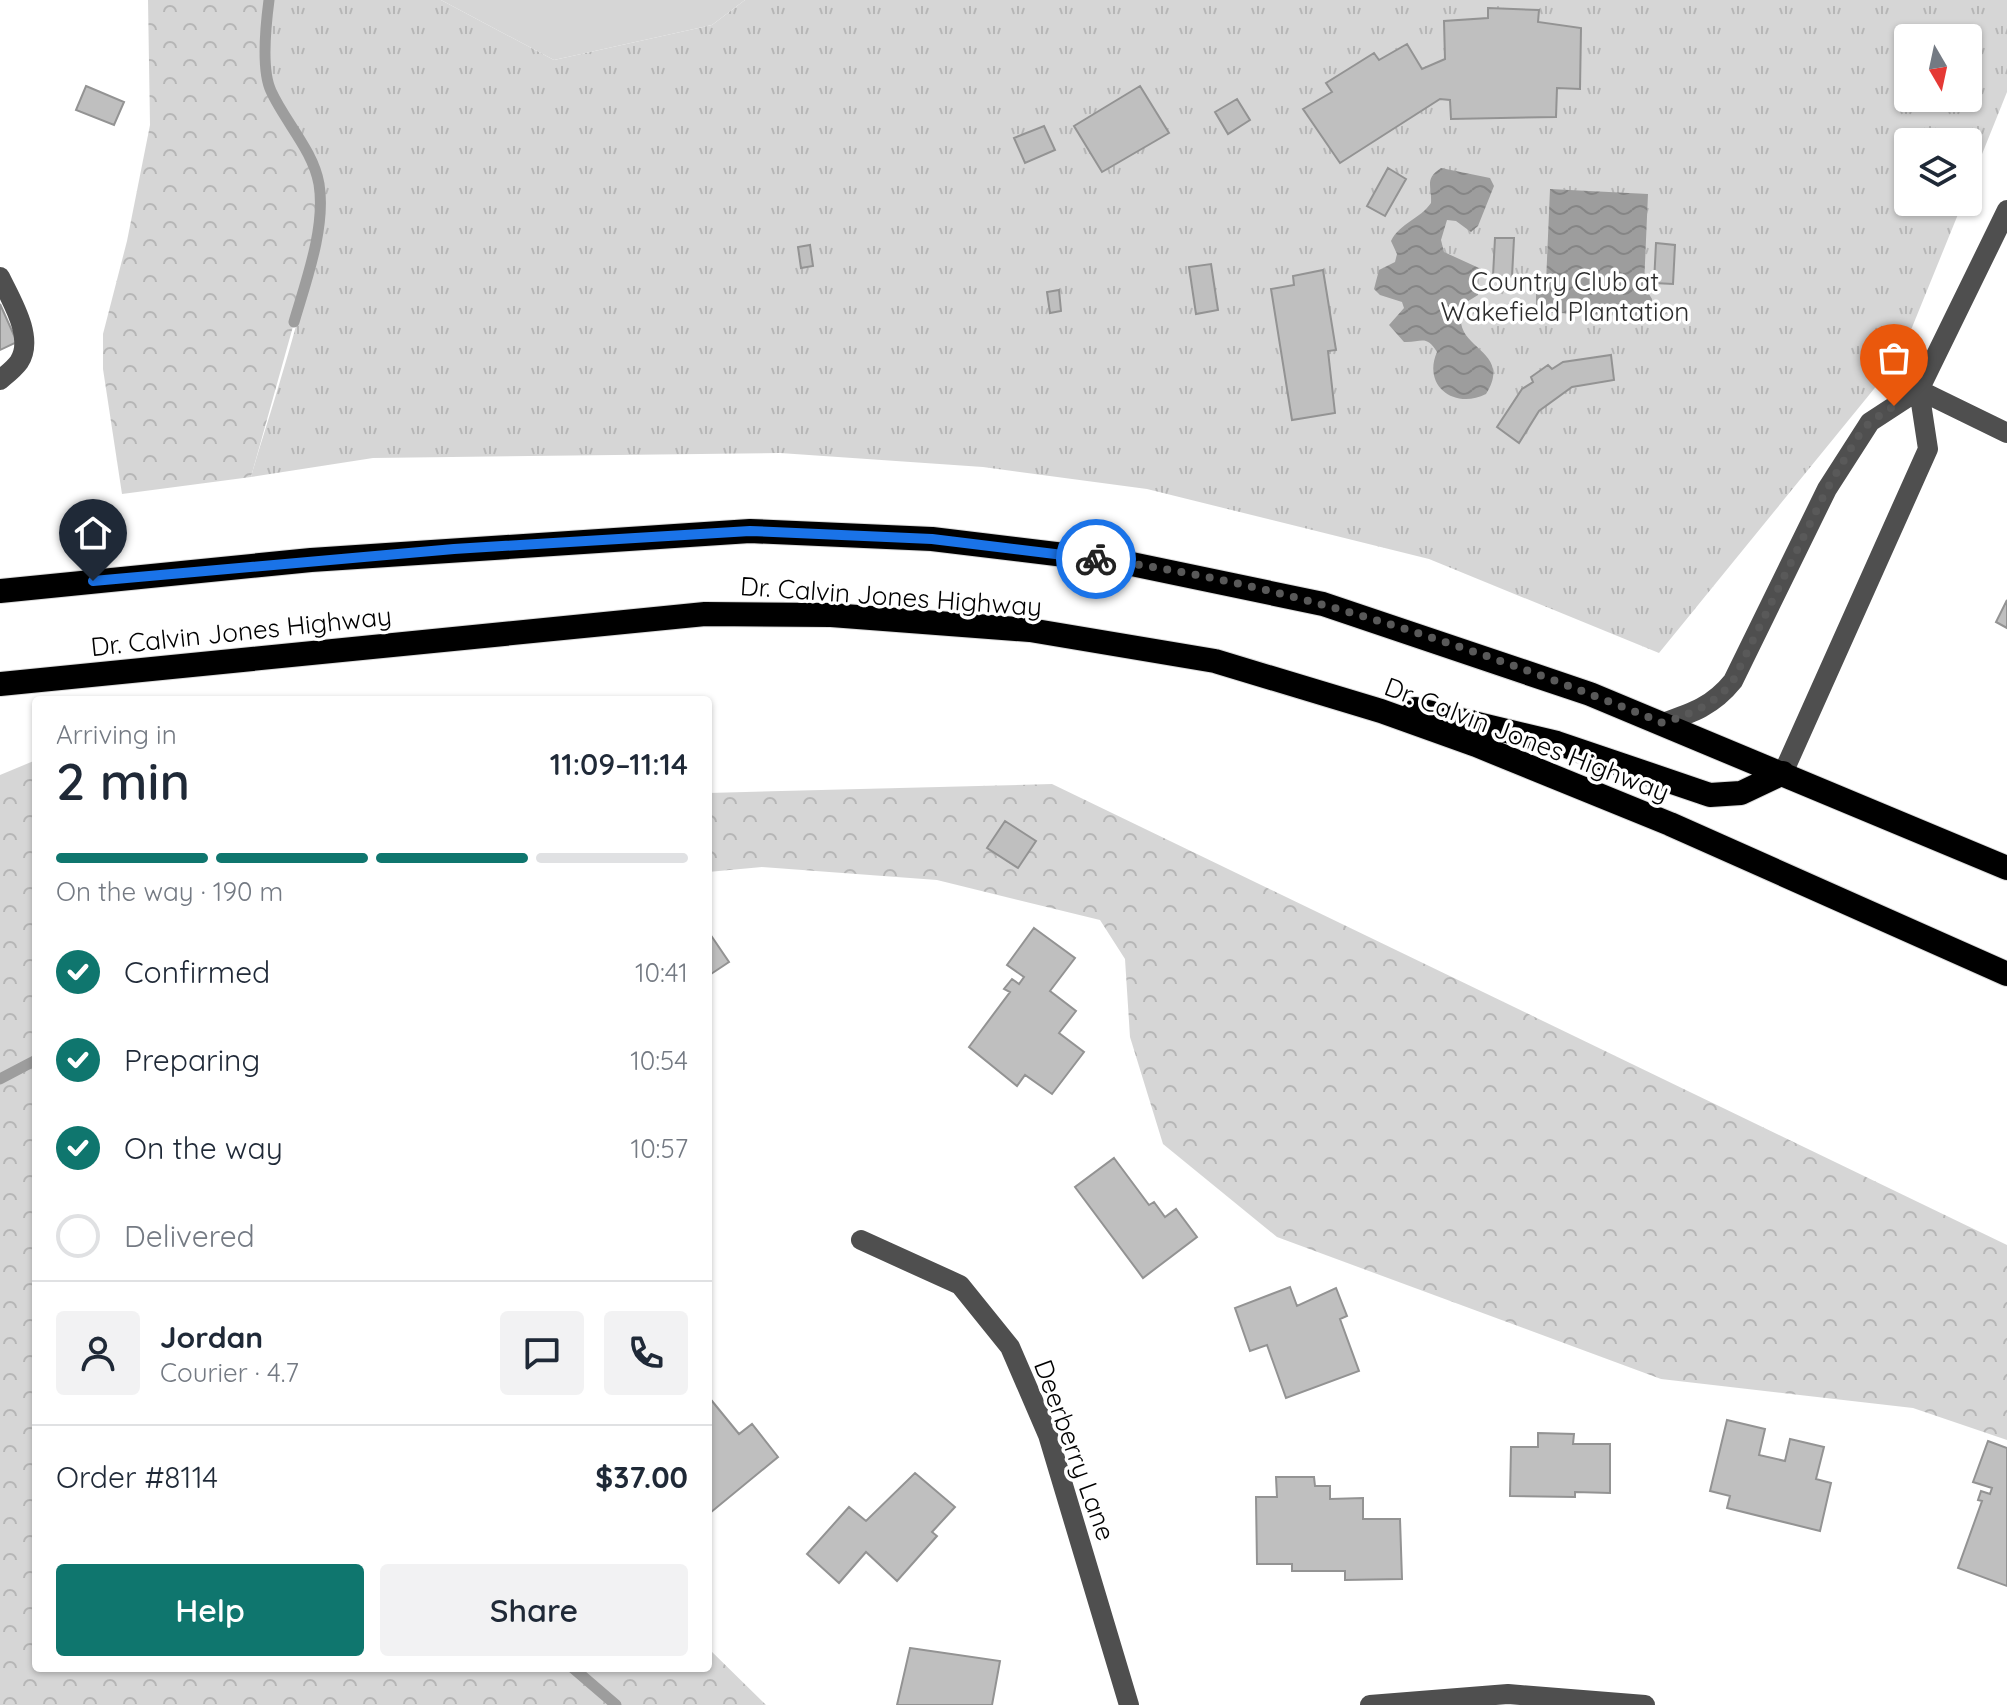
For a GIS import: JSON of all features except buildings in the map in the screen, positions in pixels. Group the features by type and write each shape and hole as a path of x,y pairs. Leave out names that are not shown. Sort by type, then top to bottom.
{"highway":[{"name":"Dr. Calvin Jones Highway","path":"0,591 311,560 540,542 750,531 932,539 1122,562 1323,604 1590,694 2007,868"},
{"name":"Dr. Calvin Jones Highway","path":"0,684 705,614 831,615 1030,630 1215,661 1381,711 1476,745 1670,824 2007,974"},
{"path":"1215,661 1557,743 1710,795 1741,793 1783,773"}],"street":[{"path":"1663,723 1702,709 1719,698 1733,681 1827,489 1870,422 1919,390 2007,210"},
{"path":"0,277 16,311 25,344 19,362 0,380"},
{"path":"1919,390 2007,433"},
{"path":"1783,773 1928,449 1919,390"},
{"name":"Deerberry Lane","path":"861,1240 960,1285 1010,1347 1048,1435 1129,1705"},
{"path":"1370,1705 1508,1694 1645,1705"}],"green space":[{"path":"148,0 269,0 265,29 300,138 319,184 316,244 251,477 122,494 103,369 103,334 127,241 150,125"},
{"name":"Country Club at Wakefield Plantation","path":"269,0 441,0 554,60 712,25 745,0 2007,0 2007,92 1982,154 1982,128 1894,128 1894,216 1957,216 1900,357 1659,653 1429,559 1147,489 983,467 780,453 373,458 251,477 296,327 320,208 314,170 271,91 265,46"},
{"path":"441,0 745,0 712,25 554,60"},
{"path":"32,762 32,1672 712,1672 712,1652 766,1705 0,1705 0,775"},
{"path":"1052,784 2007,1245 2007,1440 1913,1408 1661,1379 1277,1237 1163,1144 1130,1037 1125,959 1100,920 937,880 762,867 712,872 712,793"}],"water":[{"path":"1441,168 1490,178 1494,186 1478,226 1471,232 1456,221 1447,220 1441,240 1444,252 1479,268 1478,295 1465,303 1461,318 1463,330 1492,366 1493,378 1486,394 1474,398 1453,397 1444,392 1434,375 1437,352 1433,346 1426,341 1404,342 1389,325 1404,308 1402,302 1380,295 1374,289 1379,270 1395,262 1397,254 1391,241 1431,203 1431,179"},
{"path":"1550,189 1648,194 1644,286 1652,299 1651,317 1536,312 1536,294 1542,292 1546,283"}],"waterway":[{"path":"269,0 265,46 268,82 311,159 319,184 320,218 314,254 294,322"},
{"path":"0,1079 32,1062"},
{"path":"578,1672 616,1705"}],"way so far":[{"path":"1096,559 1323,604 1590,694 1663,723 1702,709 1719,698 1733,681 1827,489 1857,438 1870,422 1894,406"}],"route":[{"path":"93,581 540,542 750,531 932,539 1096,559"}]}
